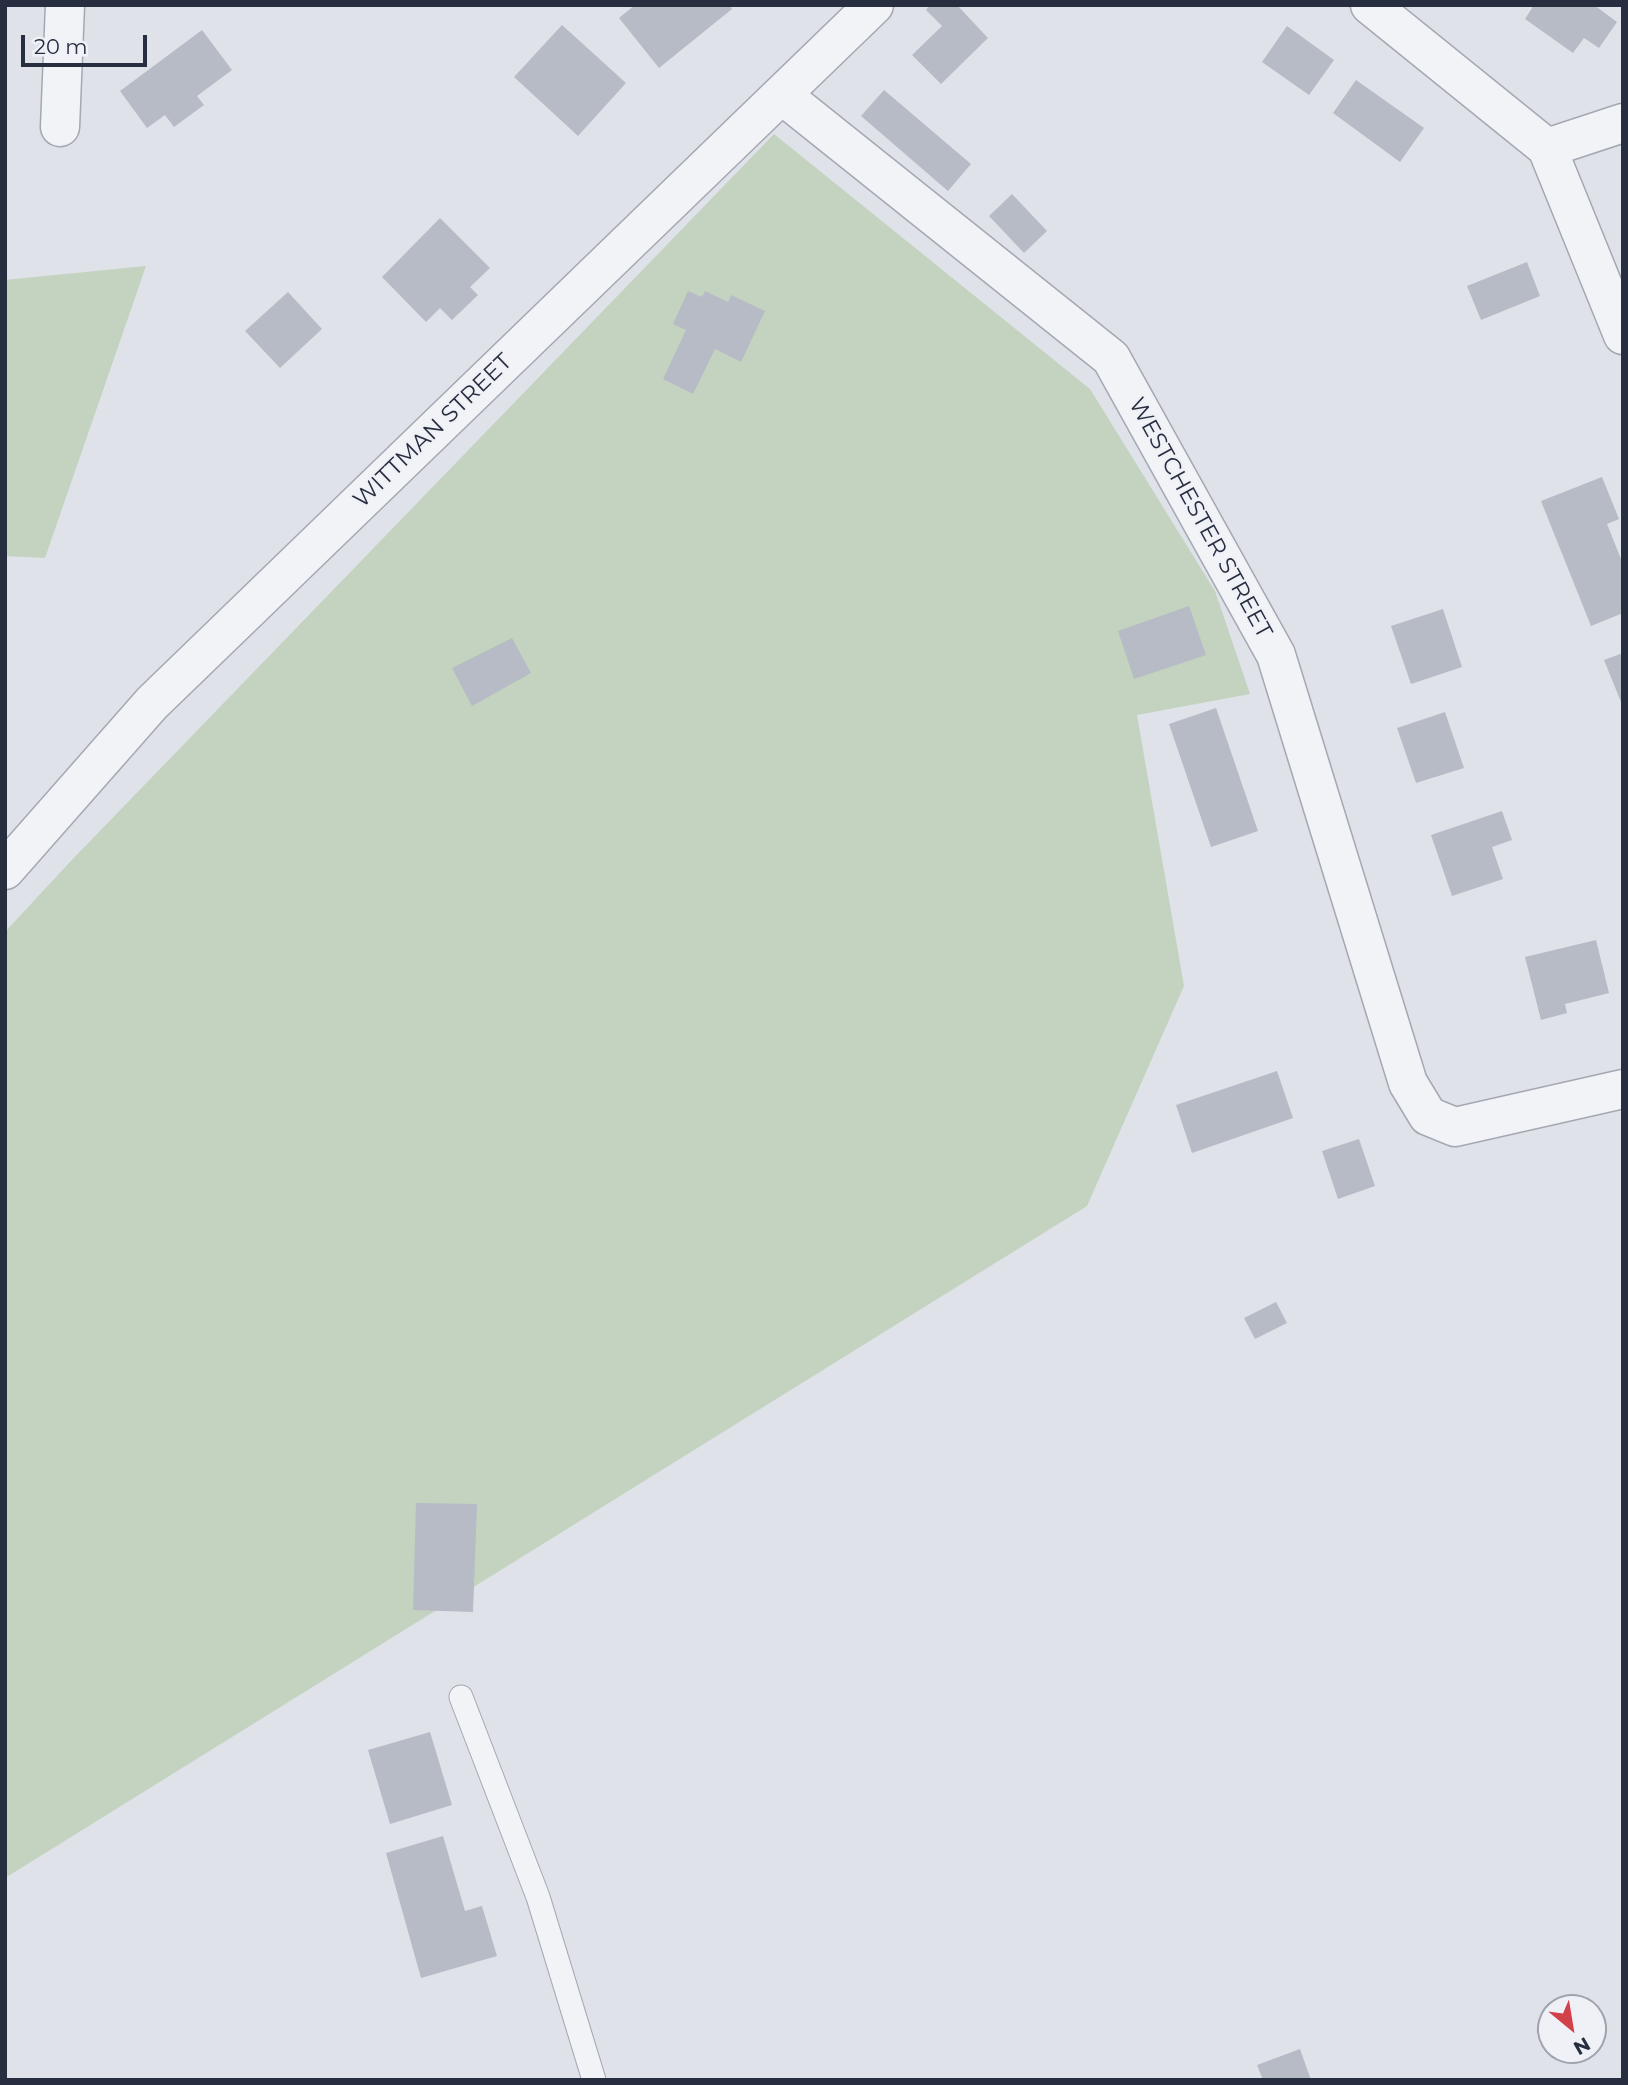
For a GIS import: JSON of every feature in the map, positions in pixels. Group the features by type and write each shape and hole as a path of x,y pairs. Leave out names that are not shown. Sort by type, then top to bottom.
{"street":[{"path":"60,127 65,5"},
{"name":"WITTMAN STREET","path":"5,870 152,704 874,5"},
{"path":"1370,5 1547,148 1623,335"},
{"name":"WESTCHESTER STREET","path":"782,95 1111,358 1276,656 1408,1083 1428,1116 1455,1127 1623,1089"},
{"path":"1547,148 1623,122"}],"lane":[{"path":"461,1697 538,1897 594,2080"}],"green space":[{"path":"774,134 1090,389 1215,591 1250,694 1137,715 1184,986 1087,1206 5,1878 5,932"},
{"path":"146,266 45,558 5,556 5,280"}],"building":[{"path":"635,5 729,5 732,9 659,68 619,18"},
{"path":"930,5 957,5 988,38 941,84 912,55 942,26 926,10"},
{"path":"1534,5 1594,5 1617,22 1599,48 1584,38 1573,53 1525,19"},
{"path":"562,25 626,83 578,136 514,77"},
{"path":"1287,26 1334,60 1309,95 1262,62"},
{"path":"202,30 232,70 197,96 204,105 174,127 165,115 147,128 120,91"},
{"path":"1356,80 1424,128 1400,162 1333,113"},
{"path":"884,90 971,164 948,191 861,116"},
{"path":"1012,194 1047,231 1024,253 989,216"},
{"path":"440,218 490,268 470,287 478,295 452,320 440,308 426,322 382,277"},
{"path":"1527,262 1540,296 1481,320 1467,286"},
{"path":"688,291 702,297 705,291 728,302 731,295 765,311 741,362 715,349 693,394 663,379 686,330 673,324"},
{"path":"288,292 322,329 280,368 245,331"},
{"path":"1602,477 1619,519 1607,524 1623,564 1623,613 1591,626 1541,501"},
{"path":"1189,606 1206,655 1134,679 1118,631"},
{"path":"1443,609 1462,667 1411,684 1391,626"},
{"path":"512,638 531,673 472,706 452,668"},
{"path":"1623,653 1623,707 1604,660"},
{"path":"1216,708 1258,831 1211,847 1169,724"},
{"path":"1445,712 1464,768 1416,783 1397,728"},
{"path":"1502,811 1512,840 1492,847 1503,879 1452,896 1431,835"},
{"path":"1596,940 1609,993 1565,1004 1567,1013 1541,1020 1525,957"},
{"path":"1277,1071 1293,1118 1192,1153 1176,1105"},
{"path":"1359,1139 1375,1186 1338,1199 1322,1151"},
{"path":"1276,1302 1287,1323 1255,1339 1244,1318"},
{"path":"416,1503 477,1504 473,1612 413,1610"},
{"path":"430,1732 452,1805 390,1824 368,1750"},
{"path":"443,1836 465,1911 482,1906 497,1956 421,1978 386,1853"},
{"path":"1300,2049 1311,2080 1263,2080 1257,2065"}]}
